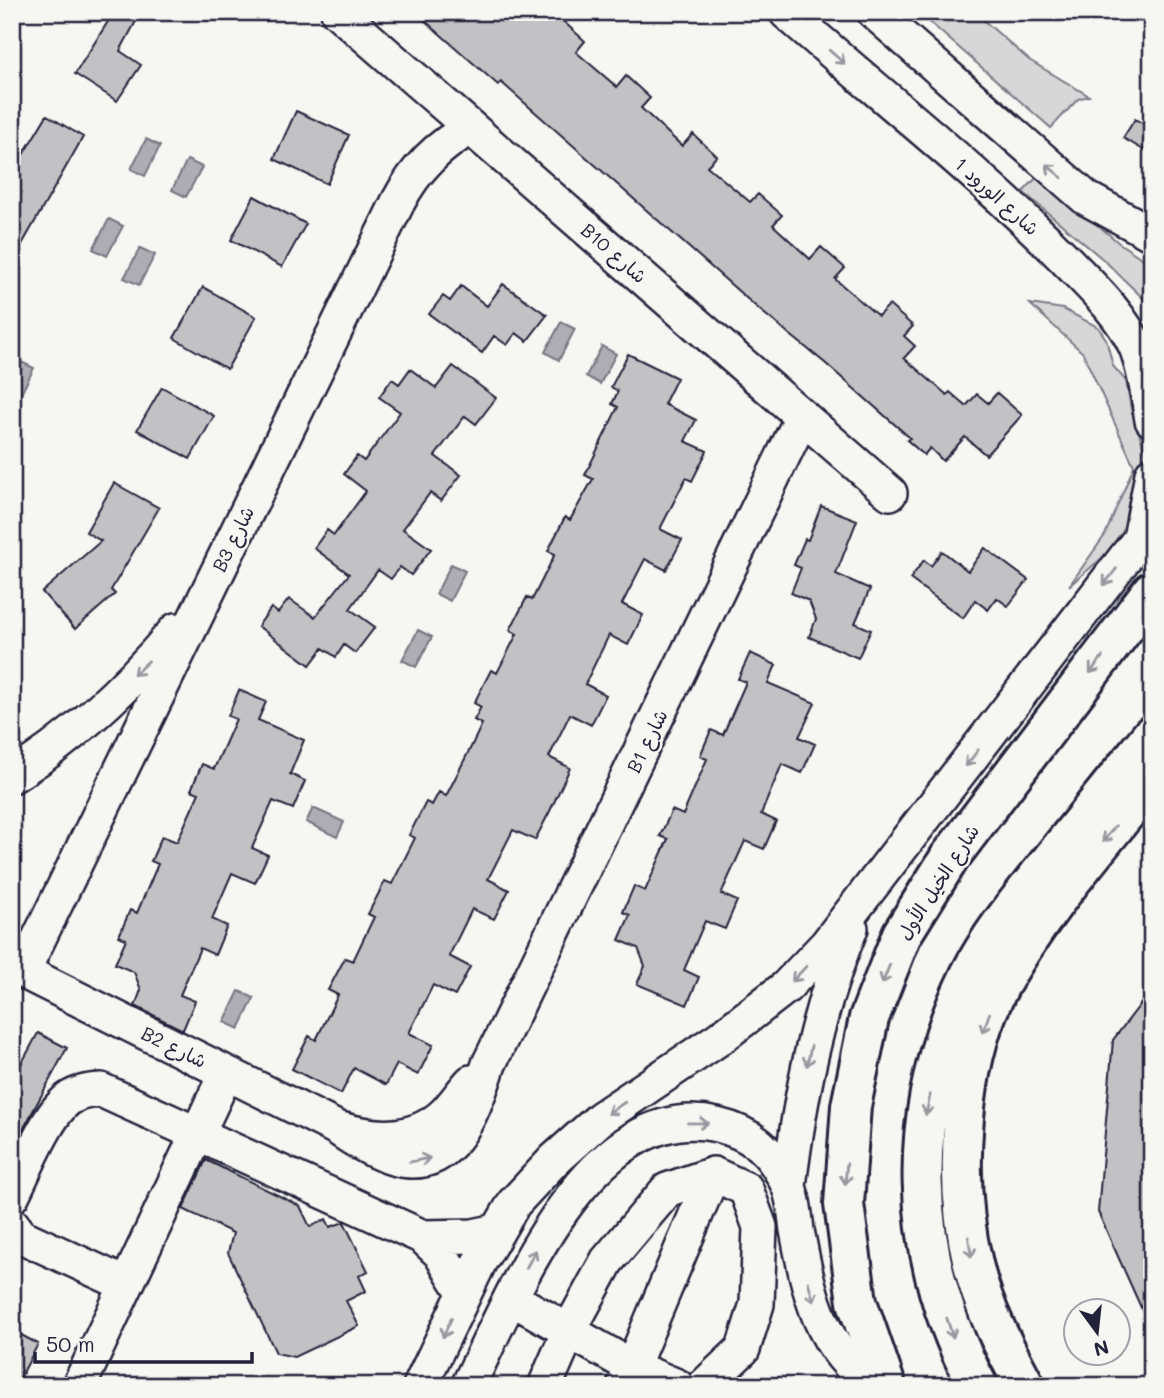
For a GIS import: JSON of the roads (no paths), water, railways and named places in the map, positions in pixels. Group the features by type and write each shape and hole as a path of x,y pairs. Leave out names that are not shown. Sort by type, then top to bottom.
{"main road":[{"name":"شارع الخيل الأول","path":"886,1386 857,1302 844,1205 851,1106 869,1018 902,934 950,857 1152,591"},
{"path":"978,1386 956,1345 932,1272 921,1196 924,1120 946,1033 971,974 1013,909 1152,735"},
{"path":"1025,1386 996,1332 973,1265 961,1195 962,1124 975,1054 999,987 1036,927 1152,780"}],"street":[{"name":"B10 شارع","path":"338,12 890,493"},
{"name":"شارع الورود 1","path":"786,12 1032,226 1112,311 1135,346 1146,384 1152,420"},
{"path":"874,12 1086,198 1125,236 1152,255"},
{"name":"B3 شارع","path":"17,969 410,179 427,158 447,141 470,128"},
{"path":"1086,198 1152,234"},
{"path":"1032,226 1089,265 1152,341"},
{"name":"B1 شارع","path":"337,1128 394,1161 424,1161 450,1145 463,1126 489,1064 802,416"},
{"path":"421,1386 464,1292 514,1203 555,1159 601,1118 720,1038 786,987 863,900 1146,531 1152,474"},
{"path":"12,776 36,762 96,712 153,657 203,599"},
{"path":"863,900 835,968 813,1039 798,1111 789,1186 806,1273 831,1343 854,1371 876,1386"},
{"name":"B2 شارع","path":"17,969 337,1128"},
{"path":"79,1386 226,1073"},
{"path":"12,1196 56,1113 68,1100 83,1091 101,1090 423,1237 440,1253 464,1292"},
{"path":"468,1386 534,1252 569,1201 632,1138 666,1124 704,1122 739,1130 770,1152 789,1186"},
{"path":"629,1377 713,1174"},
{"path":"545,1386 569,1331 607,1261 667,1190 713,1174 746,1189 760,1227 757,1304 743,1349 704,1386"},
{"path":"12,1224 21,1236 125,1284"},
{"path":"423,1237 473,1236 497,1231"},
{"path":"511,1298 569,1331 629,1377 677,1386"}]}
